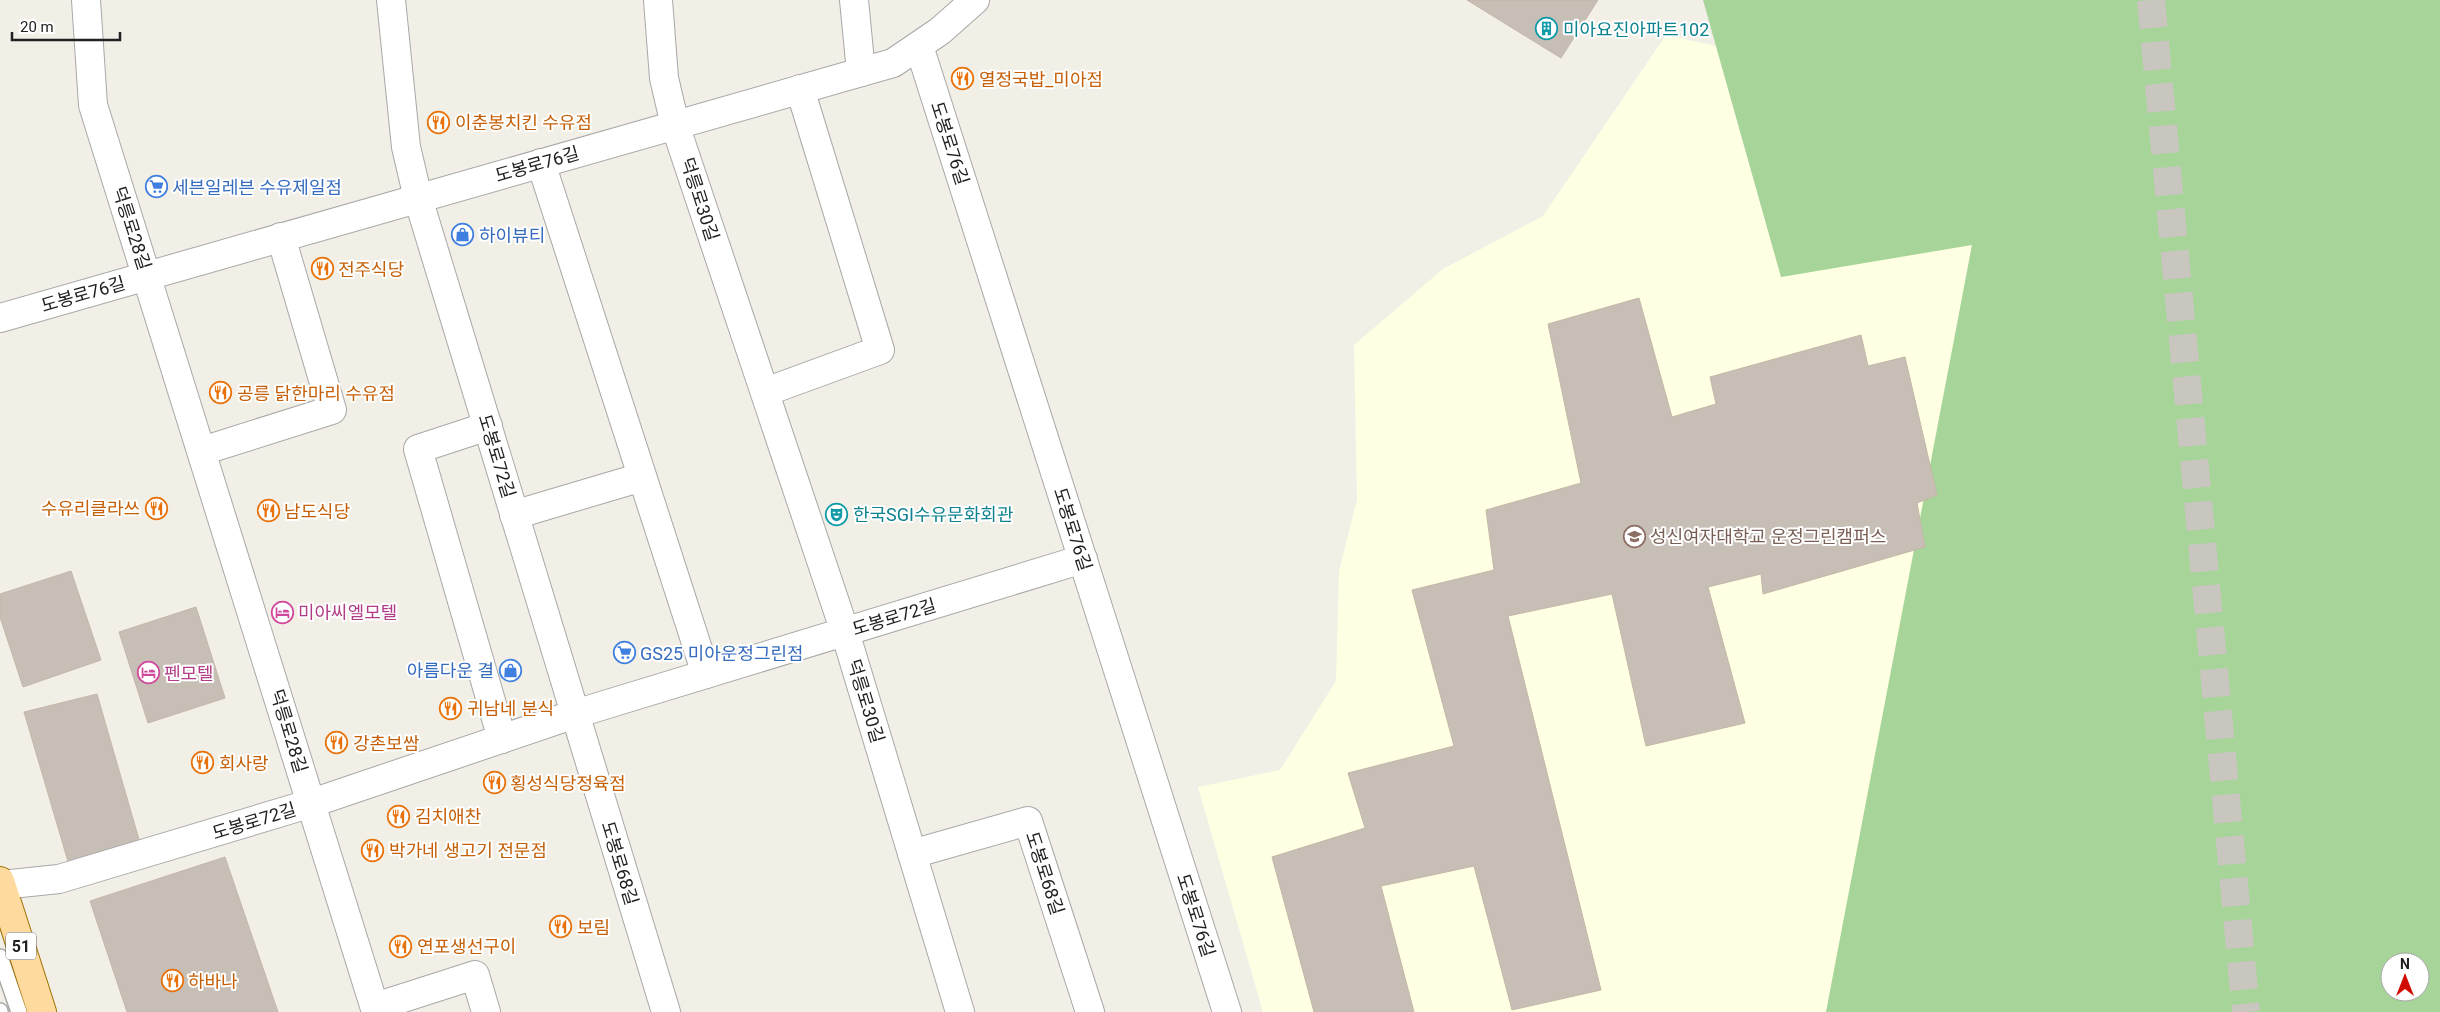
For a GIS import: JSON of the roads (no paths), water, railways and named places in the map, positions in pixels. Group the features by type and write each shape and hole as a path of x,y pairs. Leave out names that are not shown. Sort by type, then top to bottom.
{"main road":[{"name":"51","path":"1,883 42,1012"}],"street":[{"name":"덕릉로28길","path":"86,0 93,105 375,1009"},
{"path":"391,0 406,147 418,198"},
{"name":"덕릉로30길","path":"658,0 664,78 675,125 845,632 960,1012"},
{"path":"854,0 861,72"},
{"name":"도봉로76길","path":"0,318 893,63 940,32 975,0"},
{"name":"도봉로76길","path":"919,46 1227,1012"},
{"path":"765,392 880,350 800,89"},
{"path":"541,163 706,674"},
{"name":"도봉로72길","path":"418,198 575,714"},
{"path":"202,451 332,410 281,237"},
{"path":"488,426 418,449 502,739"},
{"path":"514,515 642,477"},
{"name":"도봉로72길","path":"1,883 59,879 312,803 575,714 1083,559"},
{"name":"도봉로68길","path":"575,714 666,1012"},
{"name":"도봉로68길","path":"912,854 1028,821 1090,1012"},
{"path":"375,1009 475,975 486,1012"}],"lane":[{"path":"0,957 19,1012"}],"tunnel":[{"path":"2151,0 2246,1012"}],"place":[{"name":"미아요진아파트102","path":"1547,29"},
{"name":"열정국밥_미아점","path":"963,79"},
{"name":"이춘봉치킨 수유점","path":"439,122"},
{"name":"세븐일레븐 수유제일점","path":"156,187"},
{"name":"하이뷰티","path":"463,235"},
{"name":"전주식당","path":"322,269"},
{"name":"공릉 닭한마리 수유점","path":"221,393"},
{"name":"수유리클라쓰","path":"156,508"},
{"name":"남도식당","path":"268,511"},
{"name":"한국SGI수유문화회관","path":"837,514"},
{"name":"성신여자대학교 운정그린캠퍼스","path":"1634,536"},
{"name":"미아씨엘모텔","path":"282,612"},
{"name":"GS25 미아운정그린점","path":"624,653"},
{"name":"아름다운 결","path":"510,670"},
{"name":"펜모텔","path":"148,673"},
{"name":"귀남네 분식","path":"451,708"},
{"name":"강촌보쌈","path":"337,743"},
{"name":"회사랑","path":"203,763"},
{"name":"횡성식당정육점","path":"494,783"},
{"name":"김치애찬","path":"399,816"},
{"name":"박가네 생고기 전문점","path":"373,850"},
{"name":"보림","path":"561,927"},
{"name":"연포생선구이","path":"401,946"},
{"name":"하바나","path":"172,981"}]}
